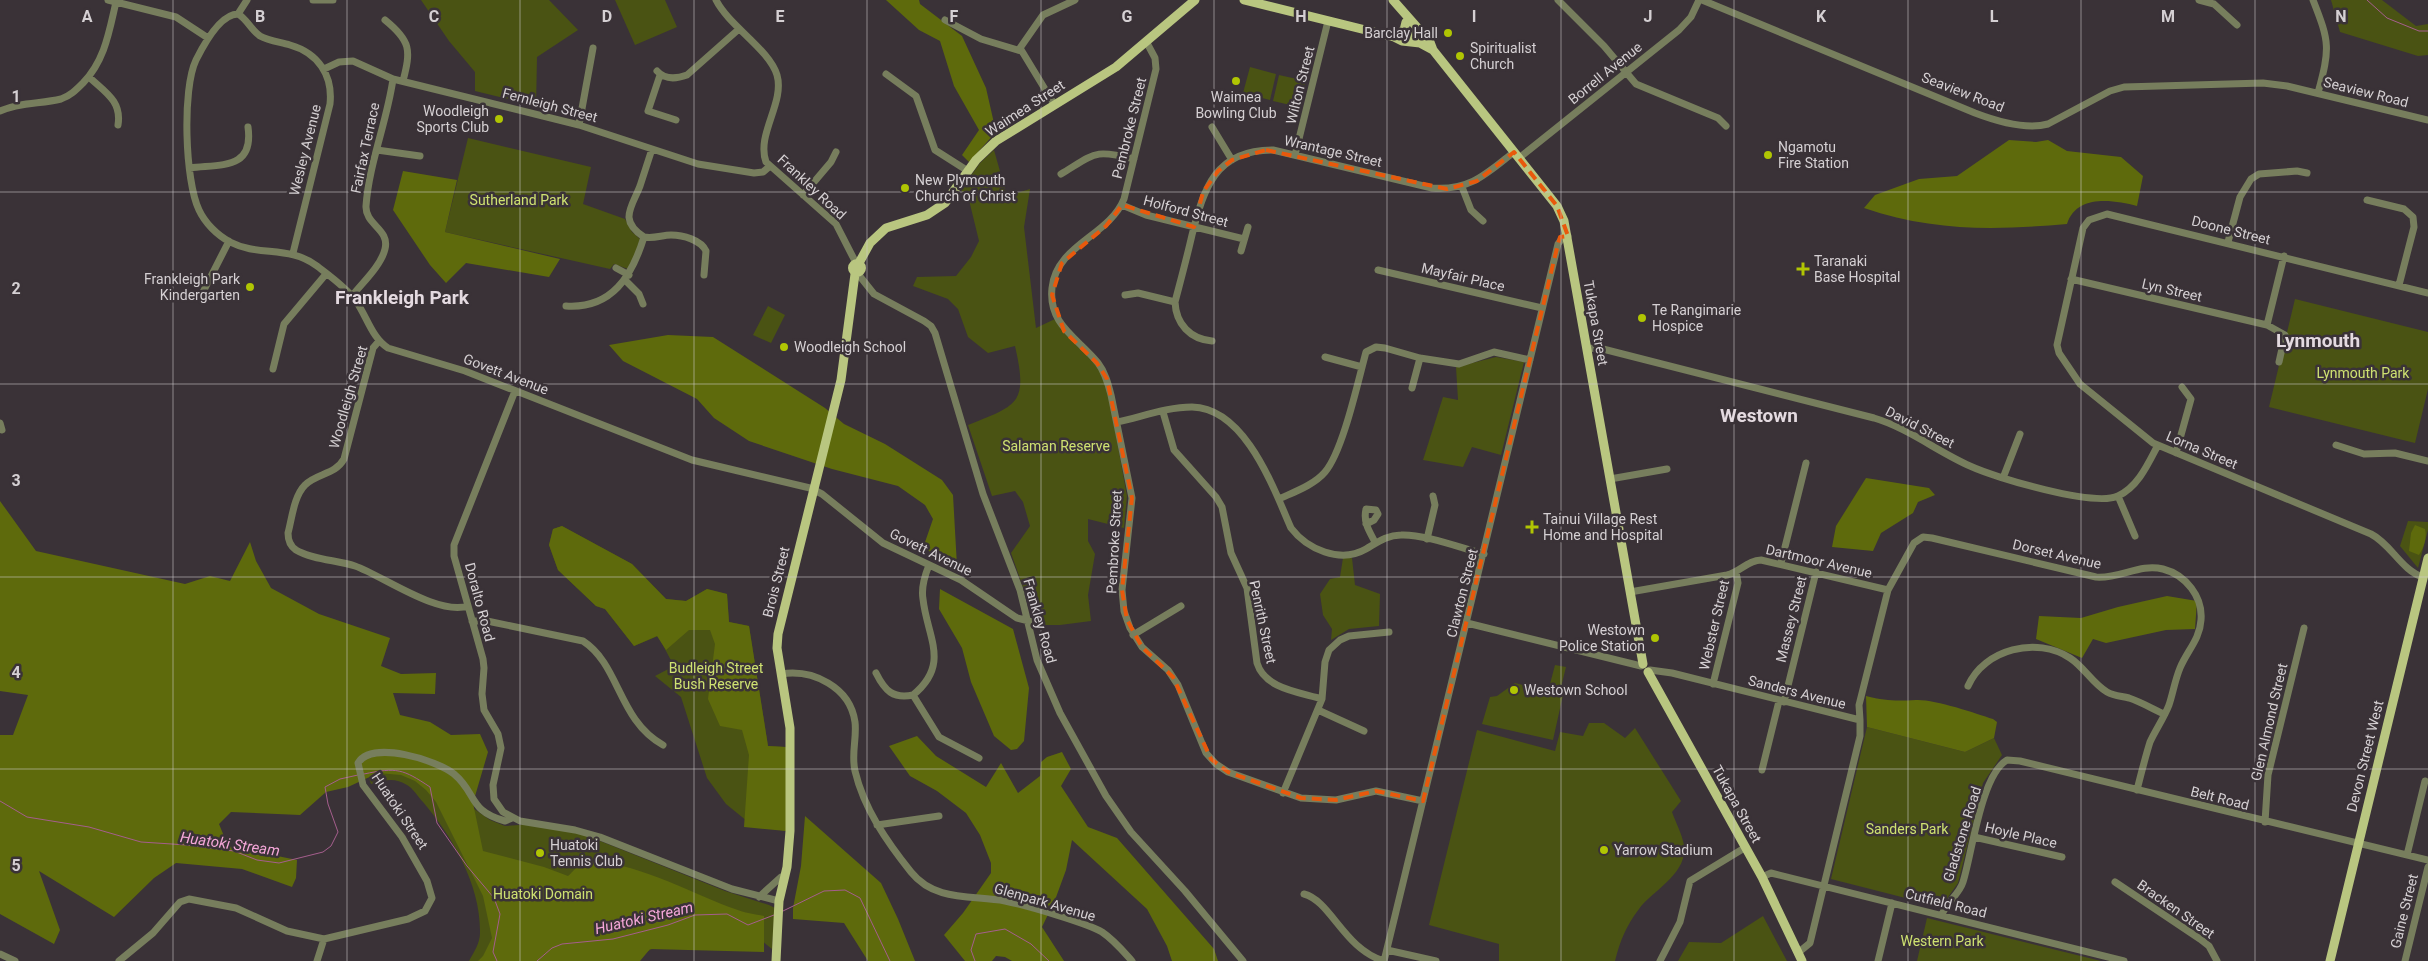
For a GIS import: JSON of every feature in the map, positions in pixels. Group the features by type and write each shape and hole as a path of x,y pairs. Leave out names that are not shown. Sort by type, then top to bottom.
{"main road":[{"name":"Waimea Street","path":"857,263 870,243 886,228 927,215 945,203 968,171 996,141 1116,67 1195,0"},
{"path":"1244,0 1394,37 1415,36 1393,0"},
{"path":"1394,37 1404,30 1404,17"},
{"name":"Tukapa Street","path":"1415,36 1433,50 1557,206 1564,222 1645,668 1746,847 1800,957"},
{"name":"Brois Street","path":"779,908 789,854 790,728 777,648 778,634 845,362 856,274 860,268 857,263"},
{"name":"Devon Street West","path":"2330,961 2428,558"},
{"path":"776,961 779,908"}],"street":[{"path":"108,0 176,18 208,38"},
{"path":"247,0 238,14 229,16 208,38 194,65 187,90 186,115 190,168 192,187 199,210 214,230 229,241 259,250 292,253 310,262 352,296 380,341"},
{"path":"313,0 331,0"},
{"name":"Frankley Road","path":"716,0 739,29 770,62 777,75 778,90 764,149 765,158 770,166 836,224 857,263"},
{"path":"1054,104 1021,51 1022,44 1043,15 1063,2 1075,0"},
{"path":"1558,0 1604,46 1625,73 1641,87 1718,118 1726,126"},
{"name":"Borrell Avenue","path":"1516,155 1625,73 1687,22 1700,0"},
{"name":"Seaview Road","path":"1700,0 1975,113 2002,121 2040,126 2048,124 2110,91 2124,87 2263,83 2318,93 2428,120"},
{"path":"2199,0 2208,1 2237,25"},
{"path":"2313,0 2328,45 2328,55 2318,93"},
{"path":"0,111 12,106 67,97 89,77 104,53 116,2"},
{"path":"238,14 260,36 307,52 324,68"},
{"path":"385,20 403,37 409,50 403,81"},
{"path":"945,20 981,39 1021,51"},
{"name":"Wilton Street","path":"1295,155 1328,21"},
{"path":"676,120 648,111 659,73 673,78 687,74 739,29"},
{"name":"Pembroke Street","path":"1146,43 1155,58 1156,69 1122,205 1106,226 1073,250 1062,263 1054,278 1052,295 1055,313 1064,331 1098,362 1107,379 1132,498 1122,590 1124,612 1133,634 1142,647 1173,677 1202,746 1211,759 1228,772 1301,798 1336,800 1376,791 1423,801"},
{"path":"579,125 593,48"},
{"name":"Fernleigh Street","path":"324,68 339,62 353,61 393,79 579,125 698,164 749,173 759,173 770,166"},
{"name":"Wesley Avenue","path":"292,253 330,104 331,89 324,68"},
{"path":"886,74 916,96 936,150 968,171"},
{"path":"89,77 117,106 120,115 118,125"},
{"name":"Fairfax Terrace","path":"352,296 382,258 386,246 384,234 371,223 366,212 370,178 393,79"},
{"path":"190,168 224,165 236,161 248,147 250,141 248,127"},
{"path":"1212,128 1232,160"},
{"path":"652,149 628,212 631,224 644,237 657,238 675,235 699,242 706,251 704,274"},
{"path":"377,150 420,156"},
{"name":"Wrantage Street","path":"1212,341 1196,338 1185,329 1178,318 1176,302 1200,201 1207,185 1218,171 1232,160 1266,150 1295,155 1432,188 1462,187 1477,181 1516,155"},
{"path":"803,195 831,162 836,152"},
{"path":"1061,174 1091,156 1104,152 1134,159"},
{"path":"2228,242 2240,197 2250,179 2259,174 2297,171 2307,173"},
{"path":"1462,187 1471,210 1483,221"},
{"path":"2367,200 2404,209 2413,217 2414,227 2399,286"},
{"name":"Holford Street","path":"1122,205 1146,215 1244,239"},
{"name":"Doone Street","path":"2071,279 2084,225 2102,215 2115,215 2428,292"},
{"name":"Holford Street","path":"1241,251 1248,226"},
{"name":"Clawton Street","path":"1384,961 1558,244 1563,237 1568,236"},
{"path":"566,306 578,307 596,302 614,292 627,278 638,258 644,237"},
{"path":"203,292 229,241"},
{"path":"2266,325 2284,256"},
{"path":"616,268 627,278 644,304"},
{"name":"Mayfair Place","path":"1378,270 1542,308"},
{"path":"272,369 284,324 326,274"},
{"name":"Frankley Road","path":"856,274 874,294 931,326 983,494 1020,590 1037,660 1048,688 1106,796 1140,844 1185,891 1243,961"},
{"name":"Lyn Street","path":"2071,279 2266,325 2285,335 2279,362"},
{"name":"Lorna Street","path":"2071,279 2057,341 2059,353 2080,384 2158,446 2371,534 2384,542 2412,572 2423,577"},
{"path":"1125,295 1138,293 1176,302"},
{"name":"Govett Avenue","path":"380,341 388,348 438,362 692,460 813,490 829,499 882,544 974,587 1017,618 1029,621"},
{"name":"Woodleigh Street","path":"380,341 373,348 344,459 338,468 310,480 301,490 288,533 289,539 296,550 357,567 418,598 459,608 468,606"},
{"path":"1279,500 1306,486 1325,472 1338,450 1366,352 1376,347 1420,358 1459,364 1494,352 1530,360"},
{"name":"David Street","path":"1587,348 1603,349 1883,421 1971,467 2003,478 2085,498 2098,500 2118,496"},
{"path":"1325,357 1362,367"},
{"path":"1412,388 1420,358"},
{"path":"2176,453 2191,399 2182,387"},
{"name":"Doralto Road","path":"512,818 499,807 494,799 493,786 502,748 498,734 484,710 482,694 484,668 454,545 515,391"},
{"path":"1116,422 1193,407 1218,413 1228,420 1259,460 1291,528 1298,538 1318,550 1346,555 1366,549 1376,542 1400,534 1484,554"},
{"name":"Penrith Street","path":"1163,412 1174,450 1216,497 1222,507 1231,553 1247,588 1257,663 1261,673 1280,687 1322,699"},
{"path":"2003,478 2020,434"},
{"path":"2336,445 2364,454 2395,453 2428,461"},
{"path":"2135,536 2118,496 2131,487 2158,446"},
{"path":"1781,563 1806,463"},
{"path":"1610,479 1666,469"},
{"path":"1427,539 1435,505 1433,496"},
{"path":"1366,524 1376,542"},
{"name":"Dorset Avenue","path":"1860,720 1859,706 1888,590 1914,543 1923,537 2096,577 2113,577 2144,568 2158,568 2172,572 2182,578 2194,592 2201,618 2198,635 2181,666 2164,714 2150,744 2137,790"},
{"name":"Dartmoor Avenue","path":"1630,592 1736,572 1756,560 1781,563 1888,590"},
{"path":"876,674 888,692 896,696 913,695 929,678 935,654 923,600 923,588 929,565"},
{"name":"Webster Street","path":"1713,684 1738,583 1736,572"},
{"name":"Massey Street","path":"1762,770 1816,572"},
{"path":"1133,634 1181,606"},
{"path":"472,622 487,621 584,640 592,646 605,664 630,715 655,741 663,745"},
{"name":"Sanders Avenue","path":"1467,623 1860,720 1860,736 1810,943 1800,957"},
{"name":"Glen Almond Street","path":"2265,822 2268,775 2304,628"},
{"path":"1283,793 1322,699 1325,662 1332,647 1350,636 1390,632"},
{"path":"1968,686 1973,674 1996,656 2022,648 2040,648 2070,658 2086,671 2104,691 2135,701 2164,714"},
{"name":"Glenpark Avenue","path":"781,674 797,673 820,679 834,686 848,702 855,721 853,757 855,772 877,825 912,874 932,889 949,896 1007,902 1093,928 1108,936 1132,961"},
{"path":"913,695 939,736 978,758"},
{"path":"1318,710 1364,731"},
{"name":"Huatoki Street","path":"119,961 153,933 180,902 189,899 236,908 287,931 324,939 416,916 425,911 430,903 430,887 397,829 363,785 358,768 362,758 378,752 423,760 452,772 464,784 474,803 483,812 505,821 512,818 600,837 732,889 759,897 779,908"},
{"name":"Belt Road","path":"2007,760 2020,761 2265,822 2428,860"},
{"name":"Gladstone Road","path":"1942,915 1963,882 1987,790 2001,765 2007,760"},
{"path":"2407,855 2425,781"},
{"path":"877,825 939,816"},
{"name":"Hoyle Place","path":"1974,837 2062,857"},
{"path":"1660,961 1680,922 1690,880 1746,847"},
{"name":"Gaine Street","path":"2405,961 2428,867"},
{"name":"Cutfield Road","path":"1762,877 1771,874 1823,886 2124,961"},
{"path":"759,897 781,876 784,876"},
{"name":"Bracken Street","path":"2115,882 2200,939 2209,946 2217,961"},
{"path":"1304,894 1316,900 1363,952 1384,961"},
{"path":"1878,961 1892,903"},
{"path":"317,961 324,939"},
{"path":"1387,950 1436,961"},
{"path":"0,954 15,961"}],"highlighted area":[{"path":"1266,150 1447,189 1477,181 1514,152 1557,206 1568,236 1560,237 1558,244 1423,801 1376,791 1336,800 1301,798 1228,772 1211,759 1173,677 1142,647 1127,620 1122,590 1132,498 1107,379 1097,363 1064,331 1052,295 1062,263 1106,226 1122,205 1194,227 1203,192 1218,171 1232,160"}],"green space":[{"path":"421,0 549,0 578,30 537,57 536,106 475,91 475,72 449,41"},
{"path":"615,0 665,0 677,27 635,45"},
{"path":"886,0 919,0 920,4 962,36 986,88 996,132 969,162 962,155 979,130 954,86 940,41 919,30"},
{"path":"2331,0 2382,0 2416,26 2428,24 2428,55 2418,56 2340,32"},
{"path":"1250,67 1276,74 1270,100 1243,93"},
{"path":"1279,75 1306,81 1299,107 1273,101"},
{"name":"Sutherland Park","path":"468,138 591,167 583,204 625,219 632,232 640,239 633,262 628,269 614,264 610,269 445,232"},
{"path":"2009,140 2036,142 2048,140 2067,151 2121,157 2143,176 2137,206 2107,201 2097,202 2079,208 2072,214 2067,224 1990,228 1940,225 1890,216 1864,208 1875,195 1919,179 1957,176"},
{"name":"Salaman Reserve","path":"994,150 1007,196 1030,189 1024,227 1036,328 1055,319 1095,364 1106,381 1127,496 1124,528 1088,519 1088,541 1095,554 1088,595 1091,621 1060,625 1034,625 1034,618 1011,553 1030,526 1023,502 1015,491 992,496 968,425 999,412 1016,399 1020,380 1015,346 988,353 968,337 958,309 948,299 913,286 917,277 956,276 971,257 979,241 969,200 961,190 980,163"},
{"path":"403,171 457,180 445,232 560,259 549,277 466,263 446,283 430,265 393,210"},
{"name":"Lynmouth Park","path":"2295,299 2428,332 2428,389 2415,443 2269,407"},
{"path":"768,306 785,315 771,343 753,335"},
{"path":"668,335 713,337 825,408 844,424 885,444 942,480 953,495 957,566 923,548 933,519 925,505 898,486 832,469 749,441 714,418 697,399 623,361 609,345"},
{"path":"1496,357 1524,362 1501,455 1472,447 1463,467 1423,460 1443,397 1458,400 1456,367"},
{"path":"1866,478 1929,488 1935,495 1918,502 1913,513 1881,533 1873,551 1832,547 1836,526"},
{"path":"0,501 36,551 185,584 210,576 230,581 250,542 256,561 271,588 319,614 390,638 381,666 401,674 436,673 435,694 393,693 400,715 430,722 451,735 480,734 488,752 473,803 483,851 544,867 568,876 581,865 598,862 637,870 738,910 764,916 764,952 650,949 640,961 478,961 483,956 492,938 483,896 436,802 415,781 401,775 378,773 348,787 326,792 300,815 231,812 219,824 228,846 297,860 296,878 292,887 242,869 176,863 154,878 114,917 39,871 60,930 54,944 0,914 0,735 13,735 28,695 0,691"},
{"path":"2408,521 2428,522 2428,530 2418,568 2400,546"},
{"path":"2415,525 2425,529 2426,532 2425,542 2419,555 2409,551 2411,533"},
{"name":"Budleigh Street Bush Reserve","path":"562,526 632,564 666,599 686,601 707,589 727,594 729,622 749,626 768,746 786,747 786,831 753,826 726,804 707,778 681,697 655,676 674,666 658,636 634,646 605,609 596,606 558,570 549,545 553,529"},
{"name":"Budleigh Street Bush Reserve","path":"562,526 632,564 666,599 686,601 707,589 727,594 729,622 749,626 768,746 786,747 786,831 744,827 749,755 742,730 720,726 708,699 715,644 710,630 689,630 666,650 657,636 634,646 605,609 596,606 558,570 549,545 553,529"},
{"path":"1343,558 1352,558 1355,585 1380,594 1379,626 1349,629 1331,640 1332,629 1323,615 1320,594 1330,579 1340,577"},
{"path":"940,589 1013,629 1029,688 1024,741 1017,749 1011,750 994,736 971,682 962,648 939,609"},
{"path":"2167,596 2197,601 2195,629 2166,630 2106,643 2093,639 2082,658 2036,639 2039,616 2081,618"},
{"path":"1555,665 1566,667 1561,687 1550,684"},
{"path":"1515,683 1563,695 1553,740 1482,724 1490,697 1497,696"},
{"path":"1866,696 1891,700 1924,700 1985,716 1997,722 1994,738 1965,752 1867,727"},
{"path":"1589,723 1604,723 1625,738 1635,728 1681,801 1672,812 1684,845 1681,865 1634,915 1624,934 1615,961 1499,961 1499,944 1429,925 1477,730 1555,751 1560,732 1583,736"},
{"name":"Sanders Park","path":"1867,727 1965,752 1994,738 2002,755 1983,783 1958,883 1941,907 1831,879"},
{"path":"917,736 936,756 986,787 1001,763 1018,793 1040,776 1041,762 1047,757 1062,752 1071,769 1061,786 1088,827 1117,838 1214,949 1218,961 1172,961 1167,946 1147,909 1072,840 1066,870 1055,900 1042,927 1064,961 1012,961 1005,957 996,956 992,961 965,961 944,935 963,913 991,873 991,863 980,835 966,813 937,791 910,776 889,746"},
{"name":"Huatoki Domain","path":"370,758 470,806 490,820 505,826 534,824 580,833 725,891 769,905 775,908 772,949 756,936 683,932 630,961 469,961 479,940 479,915 476,897 463,862 434,815 409,786 394,780 385,780 371,784 364,764"},
{"path":"805,816 881,883 915,961 868,961 844,923 793,919 793,908 801,866"},
{"path":"1763,916 1787,961 1678,961 1689,942 1721,943"},
{"name":"Western Park","path":"1927,918 2101,961 1917,961"}],"waterway":[{"path":"2367,0 2387,18 2419,31 2428,31"},
{"name":"Huatoki Stream","path":"364,774 392,770 399,771 413,776 430,787 437,823 467,866 494,898 500,914 493,952 497,961"},
{"name":"Huatoki Stream","path":"0,801 27,817 89,827 141,842 234,851 257,860 279,863 323,852 331,846 338,832 328,804 325,787 340,779 358,775"},
{"name":"Huatoki Stream","path":"783,911 824,891 845,890 860,898 890,961"},
{"name":"Huatoki Stream","path":"537,961 552,948 562,944 613,939 668,925 695,915 727,914 748,925 774,915"},
{"name":"Huatoki Stream","path":"975,961 971,950 976,934 1005,929 1031,944 1049,961"}],"place":[{"name":"Barclay Hall","path":"1448,33"},
{"name":"Spiritualist Church","path":"1460,56"},
{"name":"Waimea Bowling Club","path":"1236,81"},
{"name":"Woodleigh Sports Club","path":"499,119"},
{"name":"Ngamotu Fire Station","path":"1768,155"},
{"name":"New Plymouth Church of Christ","path":"905,188"},
{"name":"Taranaki Base Hospital","path":"1803,269"},
{"name":"Frankleigh Park Kindergarten","path":"250,287"},
{"name":"Te Rangimarie Hospice","path":"1642,318"},
{"name":"Woodleigh School","path":"784,347"},
{"name":"Tainui Village Rest Home and Hospital","path":"1532,527"},
{"name":"Westown Police Station","path":"1655,638"},
{"name":"Westown School","path":"1514,690"},
{"name":"Yarrow Stadium","path":"1604,850"},
{"name":"Huatoki Tennis Club","path":"540,853"}],"district":[{"name":"Frankleigh Park","path":"402,297"},
{"name":"Lynmouth","path":"2318,340"},
{"name":"Westown","path":"1759,415"}]}
